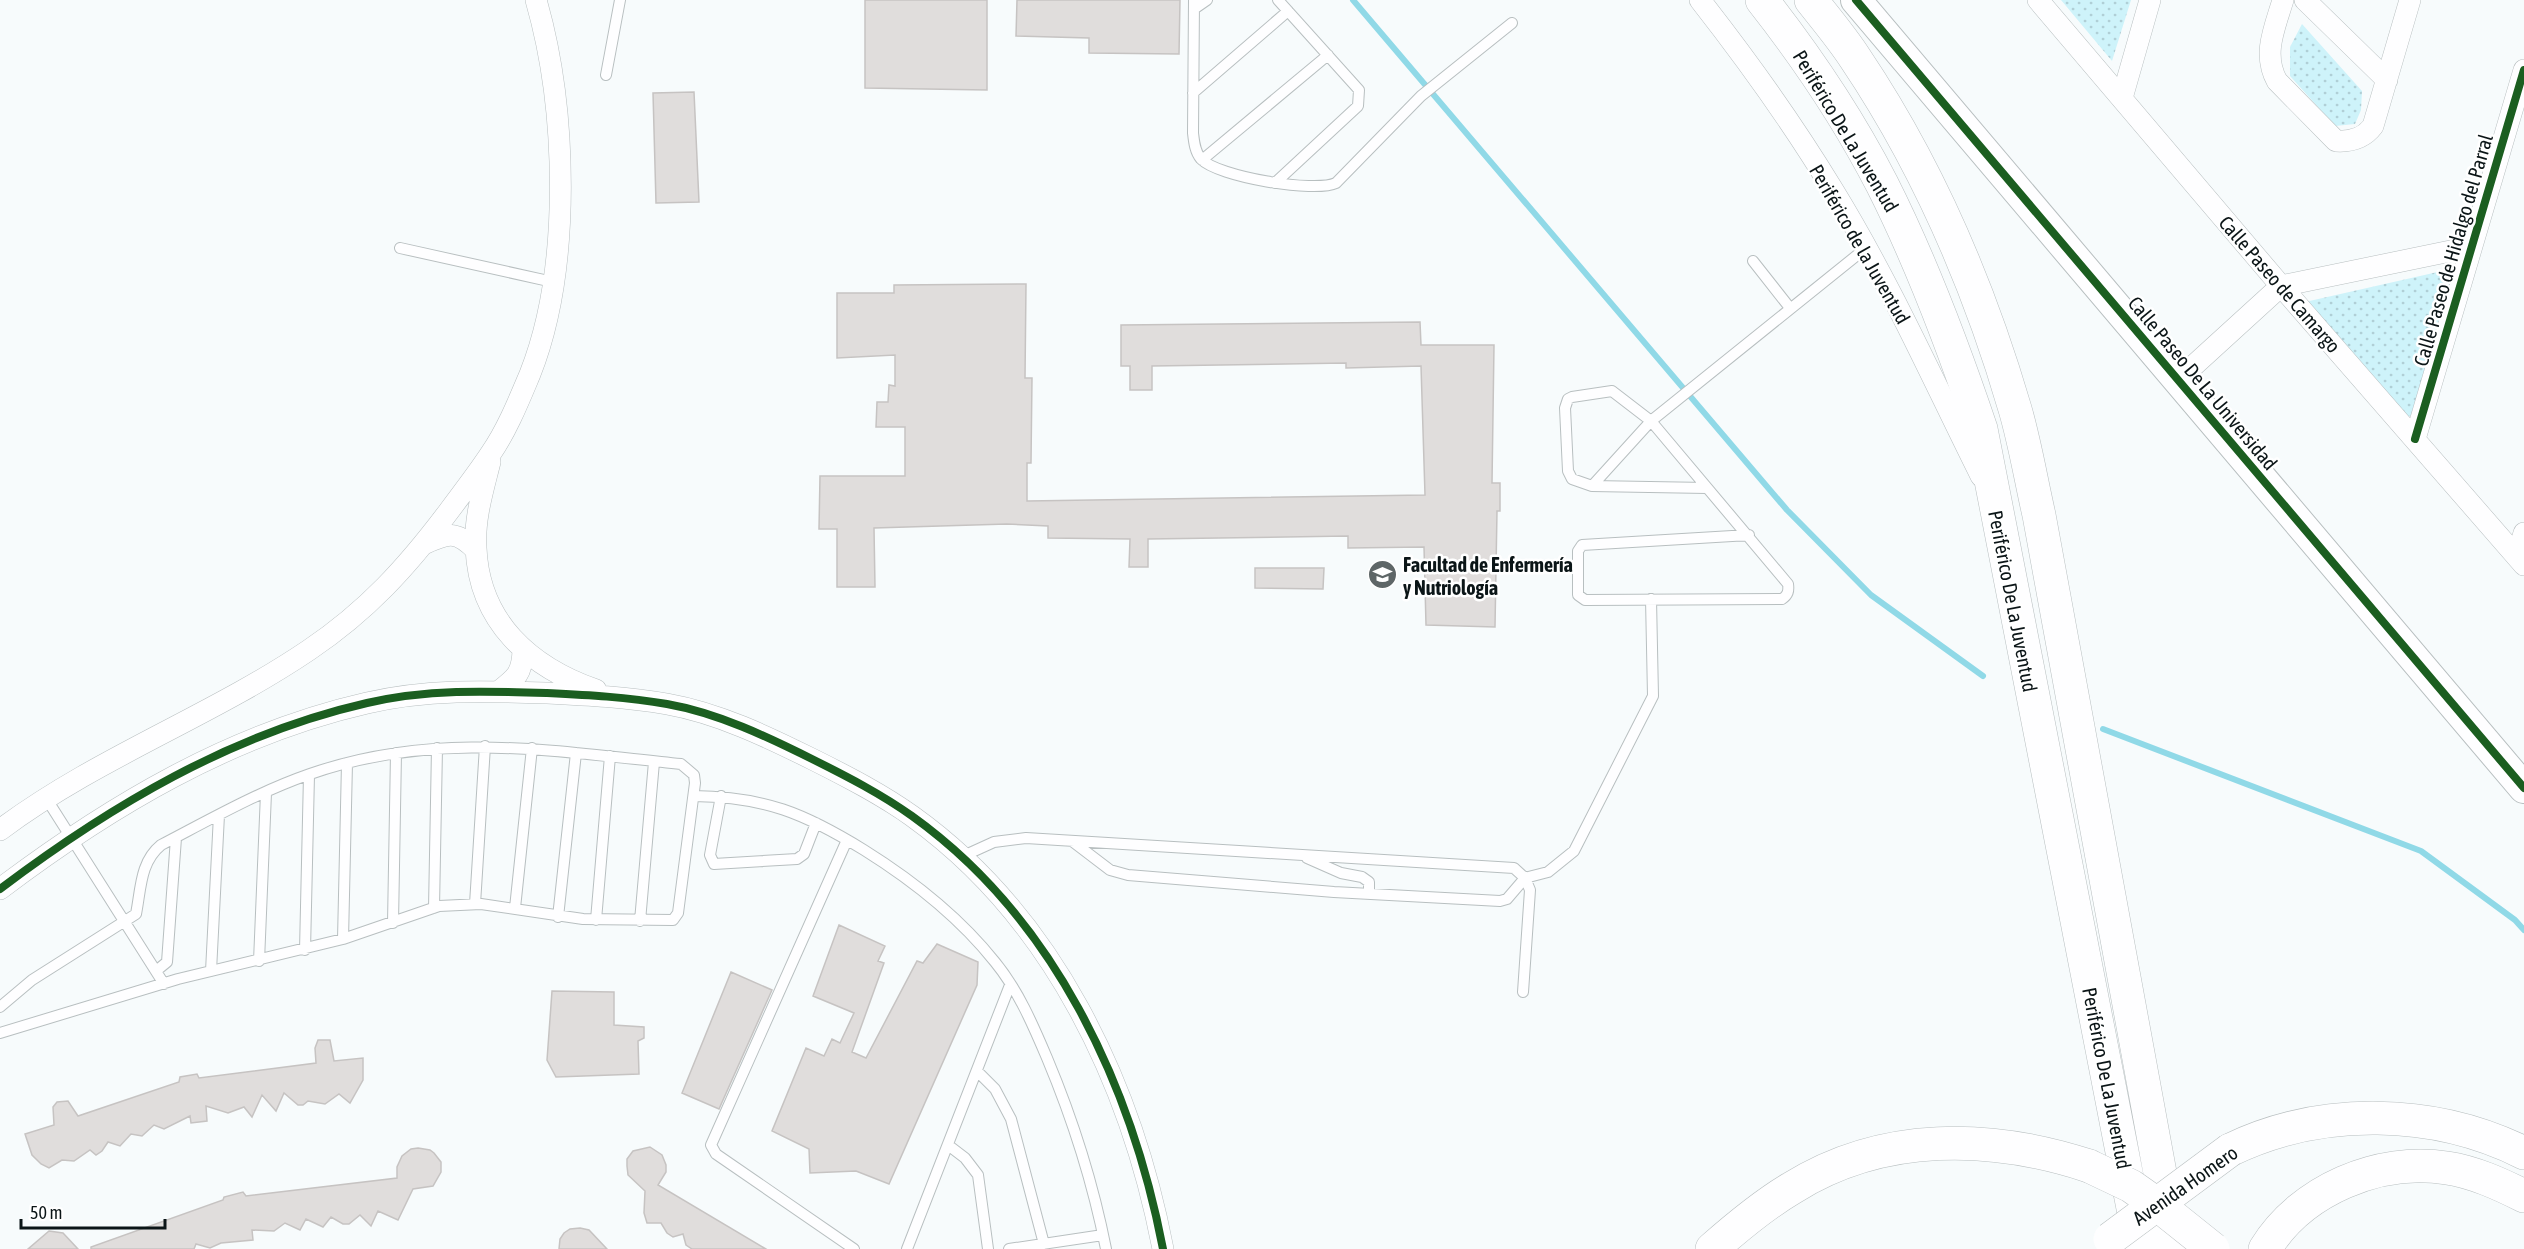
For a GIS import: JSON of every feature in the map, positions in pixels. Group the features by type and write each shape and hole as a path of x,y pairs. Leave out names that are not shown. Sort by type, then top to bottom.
{"main road":[{"name":"Periférico De La Juventud","path":"1762,0 1790,36 1832,100 1881,182 1912,248 1956,355 1981,429 2141,1249"},
{"name":"Periférico De La Juventud","path":"1811,0 1855,57 1907,144 1939,206 1982,308 2016,410 2039,515 2174,1249"},
{"name":"Avenida Homero","path":"2104,1244 2230,1150 2268,1134 2301,1126 2378,1118 2423,1121 2466,1129 2524,1153"},
{"path":"1712,1249 1738,1226 1794,1186 1847,1163 1890,1148 1969,1142 2049,1153 2089,1166 2131,1186 2212,1249"},
{"path":"2265,1249 2272,1237 2292,1216 2316,1198 2338,1185 2366,1174 2394,1168 2447,1168 2473,1174 2524,1196"}],"street":[{"path":"0,830 46,798 262,679 309,650 368,604 392,582 424,544 492,453 537,355 558,249 560,208 556,96 545,31 536,0"},
{"name":"Periférico de la Juventud","path":"1700,0 1734,45 1833,190 1902,315 1994,503"},
{"name":"Calle Paseo De La Universidad","path":"1856,0 2524,788"},
{"name":"Calle Paseo de Camargo","path":"2038,0 2521,561"},
{"path":"2122,98 2150,0"},
{"path":"2283,0 2270,43 2269,54 2273,74 2277,81 2336,141 2354,140 2369,132 2373,126 2410,0"},
{"path":"2305,0 2387,80"},
{"name":"Calle Paseo de Hidalgo del Parral","path":"2415,439 2524,70"},
{"path":"2179,379 2282,286 2470,247"},
{"path":"492,453 480,501 476,550 478,573 484,594 503,628 523,651 562,675 611,695"},
{"path":"2521,561 2524,533"},
{"path":"424,544 446,535 454,535 461,537 476,550"},
{"path":"498,692 512,682 520,671 523,651"},
{"path":"0,889 72,837 162,783 249,740 306,719 408,694 452,691 611,695 685,708 763,735 881,795 915,818 988,883 1049,958 1084,1016 1103,1056 1132,1132 1145,1172 1163,1249"}],"lane":[{"path":"606,75 620,0"},
{"path":"1207,0 1194,5 1193,133 1196,150 1202,160 1210,166 1246,178 1320,188 1336,183 1422,96 1512,23"},
{"path":"1275,183 1358,106 1359,90 1278,0"},
{"path":"1193,93 1288,11"},
{"path":"1202,160 1328,55"},
{"path":"400,248 553,282"},
{"path":"1592,486 1651,421 1866,248"},
{"path":"1753,261 1790,308"},
{"path":"1707,488 1592,486 1572,479 1569,475 1565,408 1568,399 1612,391 1651,421 1749,535 1788,584 1786,597 1782,599 1585,600 1581,598 1577,591 1579,548 1586,544 1749,535"},
{"path":"1072,841 1110,870 1128,875 1369,894 1500,901 1507,899 1525,878 1548,872 1574,851 1653,696 1651,599"},
{"path":"475,904 485,746"},
{"path":"0,1007 32,980 136,914 145,867 148,859 161,845 219,815 309,775 347,763 396,753 485,746 532,748 681,764 694,775 696,783 678,913 668,921 558,917 515,908 475,904 434,908 305,950 164,984 0,1033"},
{"path":"434,908 437,748"},
{"path":"515,908 532,748"},
{"path":"393,923 396,753"},
{"path":"558,917 576,753"},
{"path":"596,920 610,756"},
{"path":"640,921 654,762"},
{"path":"343,939 347,763"},
{"path":"305,950 309,775"},
{"path":"260,961 266,793"},
{"path":"694,796 737,797 778,807 816,823 847,840 920,889 971,934 996,963 1035,1030 1081,1144 1106,1249"},
{"path":"721,796 710,855 714,864 797,860 804,854 816,823"},
{"path":"46,798 164,984"},
{"path":"212,971 219,815"},
{"path":"156,971 168,962 176,838"},
{"path":"961,857 994,842 1026,838 1514,868 1525,878 1530,890 1523,992"},
{"path":"847,840 711,1145 716,1154 854,1249"},
{"path":"1299,855 1341,873 1362,877 1369,882 1369,894"},
{"path":"907,1249 1010,985"},
{"path":"977,1071 995,1089 1011,1119 1044,1244"},
{"path":"948,1145 965,1158 978,1175 988,1249"},
{"path":"1009,1249 1103,1235"}],"shaded area":[{"path":"2061,0 2131,0 2112,61"},
{"path":"2302,24 2362,91 2361,110 2355,124 2335,126 2290,76 2290,47"},
{"path":"2451,269 2456,276 2412,415 2404,419 2305,302"}],"building":[{"path":"865,0 987,0 987,90 865,88"},
{"path":"1017,0 1180,0 1179,54 1089,53 1089,38 1016,36"},
{"path":"694,92 699,202 656,203 653,93"},
{"path":"1026,284 1025,378 1032,378 1031,463 1027,463 1027,501 1425,495 1421,366 1346,368 1346,363 1152,366 1152,390 1130,390 1130,366 1121,366 1121,325 1420,322 1421,345 1494,345 1492,483 1500,483 1500,511 1497,511 1495,627 1426,625 1424,547 1348,548 1348,536 1148,539 1148,567 1129,567 1130,539 1048,538 1048,526 1007,524 874,528 875,587 837,587 837,529 819,529 820,476 905,476 905,427 876,427 877,402 888,402 889,385 895,386 895,355 837,358 837,293 894,293 894,285"},
{"path":"1255,568 1324,568 1323,589 1255,588"},
{"path":"839,925 885,946 878,961 884,963 852,1052 866,1058 917,961 923,963 937,944 978,962 977,985 889,1184 856,1171 810,1173 809,1149 772,1131 806,1048 824,1056 832,1039 840,1043 854,1013 813,996"},
{"path":"731,972 772,990 719,1109 682,1093"},
{"path":"552,991 614,992 614,1025 644,1027 644,1038 638,1041 639,1074 556,1077 547,1060"},
{"path":"318,1040 330,1040 334,1061 363,1058 363,1080 350,1103 339,1094 325,1104 308,1101 303,1105 298,1105 284,1093 276,1111 262,1095 252,1117 244,1107 228,1113 206,1106 207,1121 191,1123 190,1116 164,1129 154,1125 142,1136 131,1134 120,1146 108,1142 96,1155 90,1150 74,1161 62,1160 49,1168 32,1155 25,1134 54,1125 53,1107 57,1102 68,1101 78,1116 179,1082 180,1077 197,1074 199,1078 316,1063 315,1048"},
{"path":"650,1147 662,1155 666,1165 666,1172 658,1185 766,1249 692,1249 686,1245 683,1234 673,1237 667,1233 661,1223 647,1223 644,1213 645,1191 628,1175 627,1159 633,1151"},
{"path":"418,1148 434,1153 441,1162 441,1172 433,1186 413,1189 398,1220 378,1211 371,1226 360,1215 349,1224 343,1224 331,1217 323,1227 306,1219 300,1230 285,1223 274,1231 252,1230 253,1240 221,1243 210,1248 196,1244 194,1249 91,1249 91,1247 223,1200 224,1197 243,1192 246,1196 397,1178 397,1167 402,1156 411,1149"},
{"path":"570,1229 589,1230 607,1249 559,1249 560,1239 564,1233"},
{"path":"49,1231 63,1233 78,1249 28,1249"}],"waterway":[{"path":"1353,0 1787,510 1871,595 1983,676"},
{"path":"2103,729 2421,851 2515,920 2524,930"}],"cycle path":[{"path":"1856,0 2524,788"},
{"path":"2415,439 2524,70"},
{"path":"0,889 85,829 174,776 268,733 317,716 367,703 434,693 524,692 637,700 705,713 779,743 888,800 912,816 962,857 1006,903 1045,954 1078,1008 1107,1066 1130,1126 1149,1187 1163,1249"}],"place":[{"name":"Facultad de Enfermería y Nutriología","path":"1382,575"}]}
